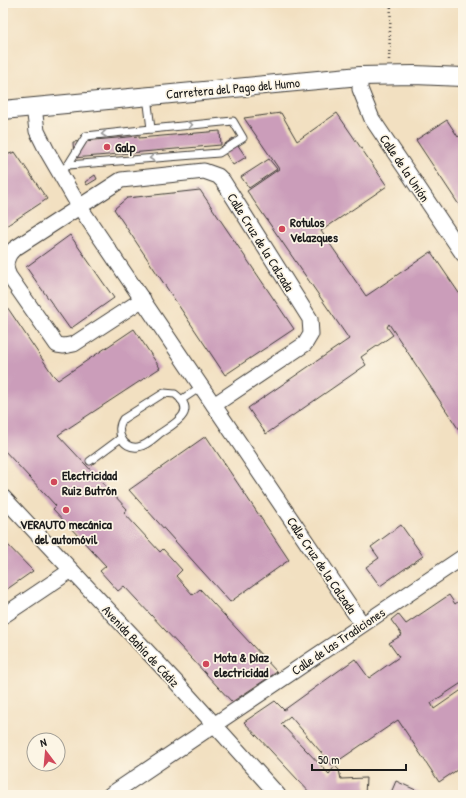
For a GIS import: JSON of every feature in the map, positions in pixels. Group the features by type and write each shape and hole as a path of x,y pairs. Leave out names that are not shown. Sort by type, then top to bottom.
{"street":[{"name":"Carretera del Pago del Humo","path":"3,110 360,76 388,74 463,77"},
{"name":"Calle de la Unión","path":"360,76 360,89 372,118 463,254"},
{"name":"Calle Cruz de la Calzada","path":"34,107 37,131 63,168 79,206 362,624"},
{"name":"Calle Cruz de la Calzada","path":"143,299 74,344 64,346 57,345 6,271 6,258 10,253 120,180 204,171 218,176 223,181 310,319 311,334 305,344 214,405"},
{"name":"Avenida Bahía de Cádiz","path":"3,497 70,571 175,681 278,795"},
{"name":"Calle de las Tradiciones","path":"110,795 463,557"},
{"path":"3,616 70,571"}],"lane":[{"path":"147,96 151,129"},
{"path":"232,121 243,138 219,153 63,168 86,136 232,121"},
{"path":"181,400 202,386"},
{"path":"164,393 175,394 181,400 185,408 182,419 143,445 132,447 121,438 119,430 123,419 158,395 164,393"},
{"path":"90,461 121,438"}],"path":[{"path":"388,74 391,3"}],"building":[{"path":"281,113 297,141 337,113 387,186 321,231 366,296 431,252 463,299 463,436 389,324 387,327 393,335 361,357 366,365 266,434 248,408 349,339 247,191 279,169 244,118"},
{"path":"447,120 458,137 463,133 463,211 416,140"},
{"path":"220,131 221,145 74,158 73,142"},
{"path":"233,138 246,157 233,165 221,147"},
{"path":"15,152 47,199 3,228 3,156"},
{"path":"269,159 277,169 249,188 241,177"},
{"path":"95,175 97,179 87,185 85,182"},
{"path":"200,190 294,329 225,375 114,209 127,198"},
{"path":"70,235 114,298 70,329 26,267"},
{"path":"3,301 53,375 58,380 134,329 160,368 58,435 127,509 124,513 160,552 163,549 182,570 176,576 193,595 200,589 277,672 232,702 124,586 118,591 100,571 106,566 53,509 56,506 3,449"},
{"path":"206,436 289,560 230,602 129,490"},
{"path":"401,525 423,556 380,586 366,567 379,558 371,547"},
{"path":"3,540 33,571 3,592"},
{"path":"449,595 455,604 463,598 463,682 431,703 434,709 463,689 463,766 439,782 398,720 332,765 290,716 281,724 329,774 335,766 339,770 341,779 366,778 365,795 312,795 244,722 275,701 284,710 355,659 369,678 399,657 389,643 402,635 391,620 398,614 406,624"},
{"path":"396,781 420,792 418,795 390,795"}],"place":[{"name":"Galp","path":"107,147"},
{"name":"Rotulos Velazques","path":"282,229"},
{"name":"Electricidad Ruiz Butrón","path":"54,482"},
{"name":"VERAUTO mecánica del automóvil","path":"66,510"},
{"name":"Mota & Díaz electricidad","path":"206,664"}]}
